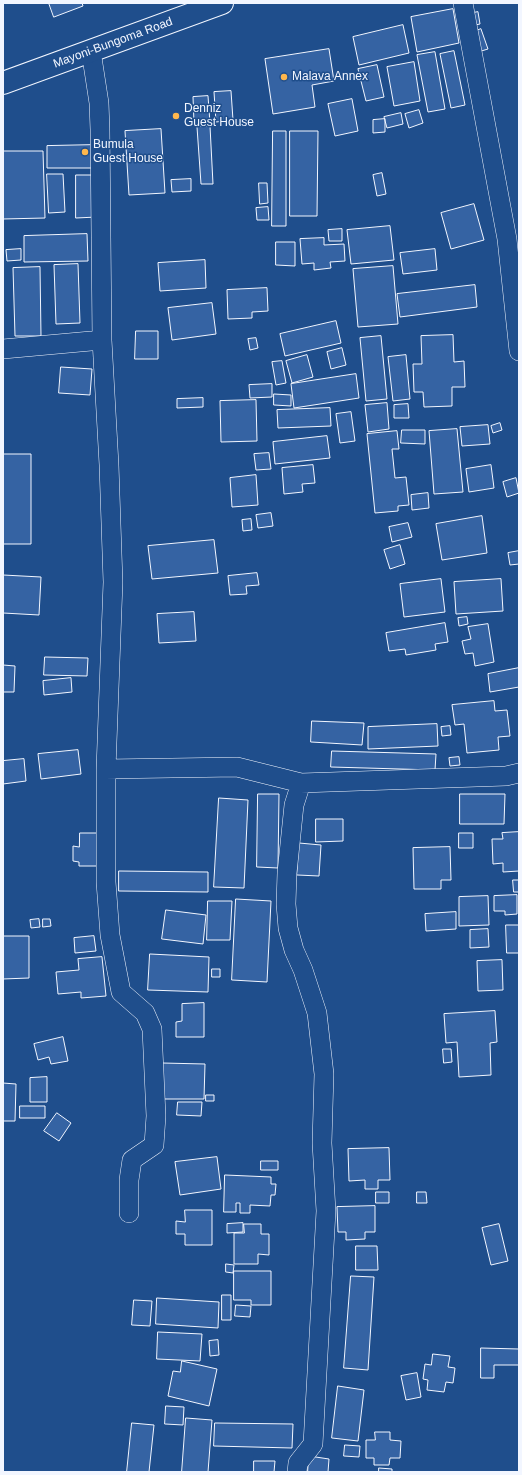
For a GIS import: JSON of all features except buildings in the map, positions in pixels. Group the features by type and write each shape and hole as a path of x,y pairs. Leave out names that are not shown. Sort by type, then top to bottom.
{"main road":[{"name":"Mayoni-Bungoma Road","path":"3,83 222,3"}],"street":[{"path":"463,3 507,239 519,351"},
{"path":"91,51 100,130 102,340 109,465 113,582 106,769 106,882 110,935 121,992 145,1012 152,1029 156,1116 154,1145 132,1160 129,1180 129,1213"},
{"path":"3,349 102,340"},
{"path":"106,769 237,767 301,783 506,776 519,773"},
{"path":"297,1472 298,1463 313,1444 326,1211 322,1143 324,1074 317,1013 303,970 294,950 288,928 286,904 288,859 294,805 301,783"}],"place":[{"name":"Malava Annex","path":"284,77"},
{"name":"Denniz Guest House","path":"176,116"},
{"name":"Bumula Guest House","path":"85,152"}]}
